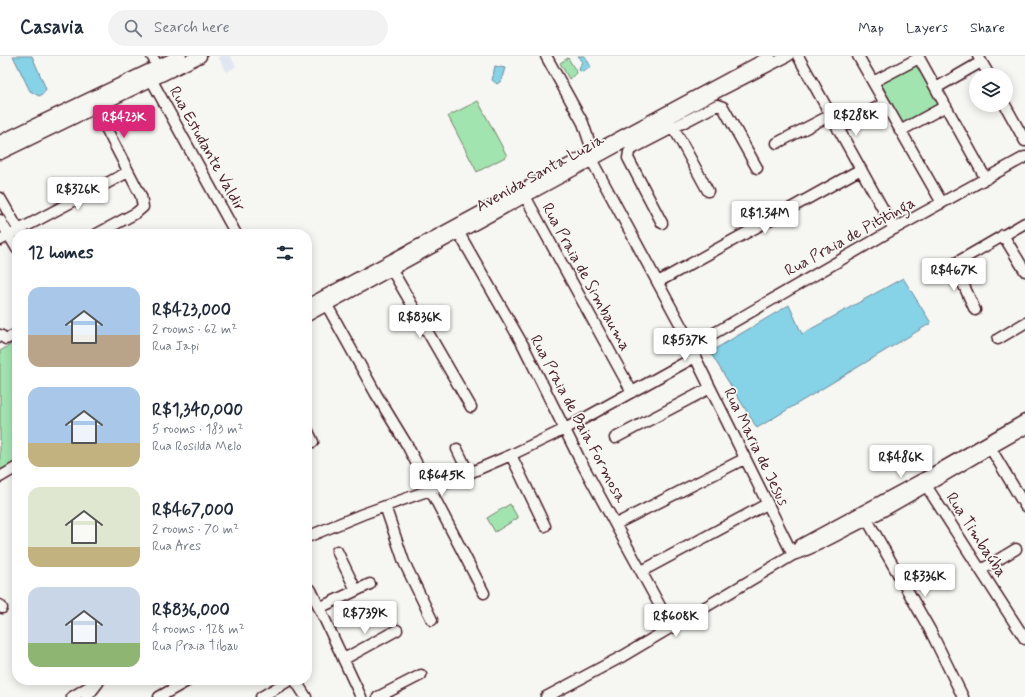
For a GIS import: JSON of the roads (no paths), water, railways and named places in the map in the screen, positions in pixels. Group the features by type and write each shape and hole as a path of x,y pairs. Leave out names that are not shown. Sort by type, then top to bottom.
{"main road":[{"path":"157,74 180,56"},
{"path":"0,142 94,103 200,56"},
{"path":"0,153 94,103"}],"street":[{"name":"Rua Estudante Valdir","path":"152,56 157,74 234,229"},
{"path":"546,56 583,123 592,150"},
{"name":"Avenida Santa Luzia","path":"457,231 592,150 770,56"},
{"name":"Avenida Santa Luzia","path":"312,312 325,302 390,266 457,231 526,198 592,161 671,123 788,56"},
{"path":"798,56 894,229"},
{"path":"858,56 900,132 942,203"},
{"path":"873,82 919,57 986,179"},
{"path":"936,88 980,59 984,68"},
{"path":"94,103 138,189 143,202 141,210 107,229"},
{"path":"838,129 885,103"},
{"path":"662,223 628,155 632,149 671,123 715,105 720,105 723,107 757,168"},
{"path":"900,132 946,106"},
{"path":"1009,112 1025,142"},
{"path":"777,143 831,115"},
{"path":"671,123 708,192"},
{"name":"Rua Praia de Pititinga","path":"692,346 894,229 1025,157"},
{"name":"Rua Maria de Jesus","path":"592,161 692,346 695,357 744,459 793,555"},
{"path":"658,282 861,169"},
{"path":"24,229 128,172"},
{"path":"0,198 17,229"},
{"name":"Rua Praia de Simbauma","path":"526,198 632,392"},
{"path":"0,220 4,238 12,245"},
{"path":"975,310 954,264 1025,223"},
{"name":"Rua Praia de Baia Formosa","path":"457,231 523,345 565,429 672,628"},
{"path":"1003,235 1025,272"},
{"path":"390,266 471,407"},
{"path":"325,302 376,394 407,445 484,593"},
{"name":"Avenida Santa Luzia","path":"312,304 325,302"},
{"path":"998,339 1025,323"},
{"path":"0,335 6,339 12,336"},
{"path":"312,535 430,490 511,455 565,429 695,357"},
{"path":"615,438 710,388"},
{"path":"546,697 586,677 672,628 793,555 807,551 1025,420"},
{"path":"865,516 927,488 1025,429"},
{"path":"991,449 1025,506"},
{"path":"457,450 469,474"},
{"path":"511,455 545,526"},
{"path":"616,524 744,459"},
{"path":"0,477 12,470"},
{"name":"Rua Timbaúba","path":"927,488 1025,639"},
{"path":"642,571 767,504"},
{"path":"385,506 404,562 432,620"},
{"path":"865,516 930,630 963,697"},
{"path":"981,570 1016,549"},
{"path":"337,551 356,590"},
{"path":"319,608 370,584"},
{"path":"312,592 361,697"},
{"path":"344,659 397,630"},
{"path":"378,697 421,675"},
{"path":"72,697 92,685"},
{"path":"87,697 97,685"},
{"path":"159,697 180,685"},
{"path":"261,697 281,685"},
{"path":"298,685 306,697"}],"water":[{"path":"13,56 32,56 46,89 43,94 39,96 30,91"},
{"path":"578,56 585,56 591,67 583,72 579,70 582,61"},
{"path":"495,66 505,68 501,81 497,84 492,80"},
{"path":"903,278 931,323 757,428 710,352 789,305 802,334"}]}
